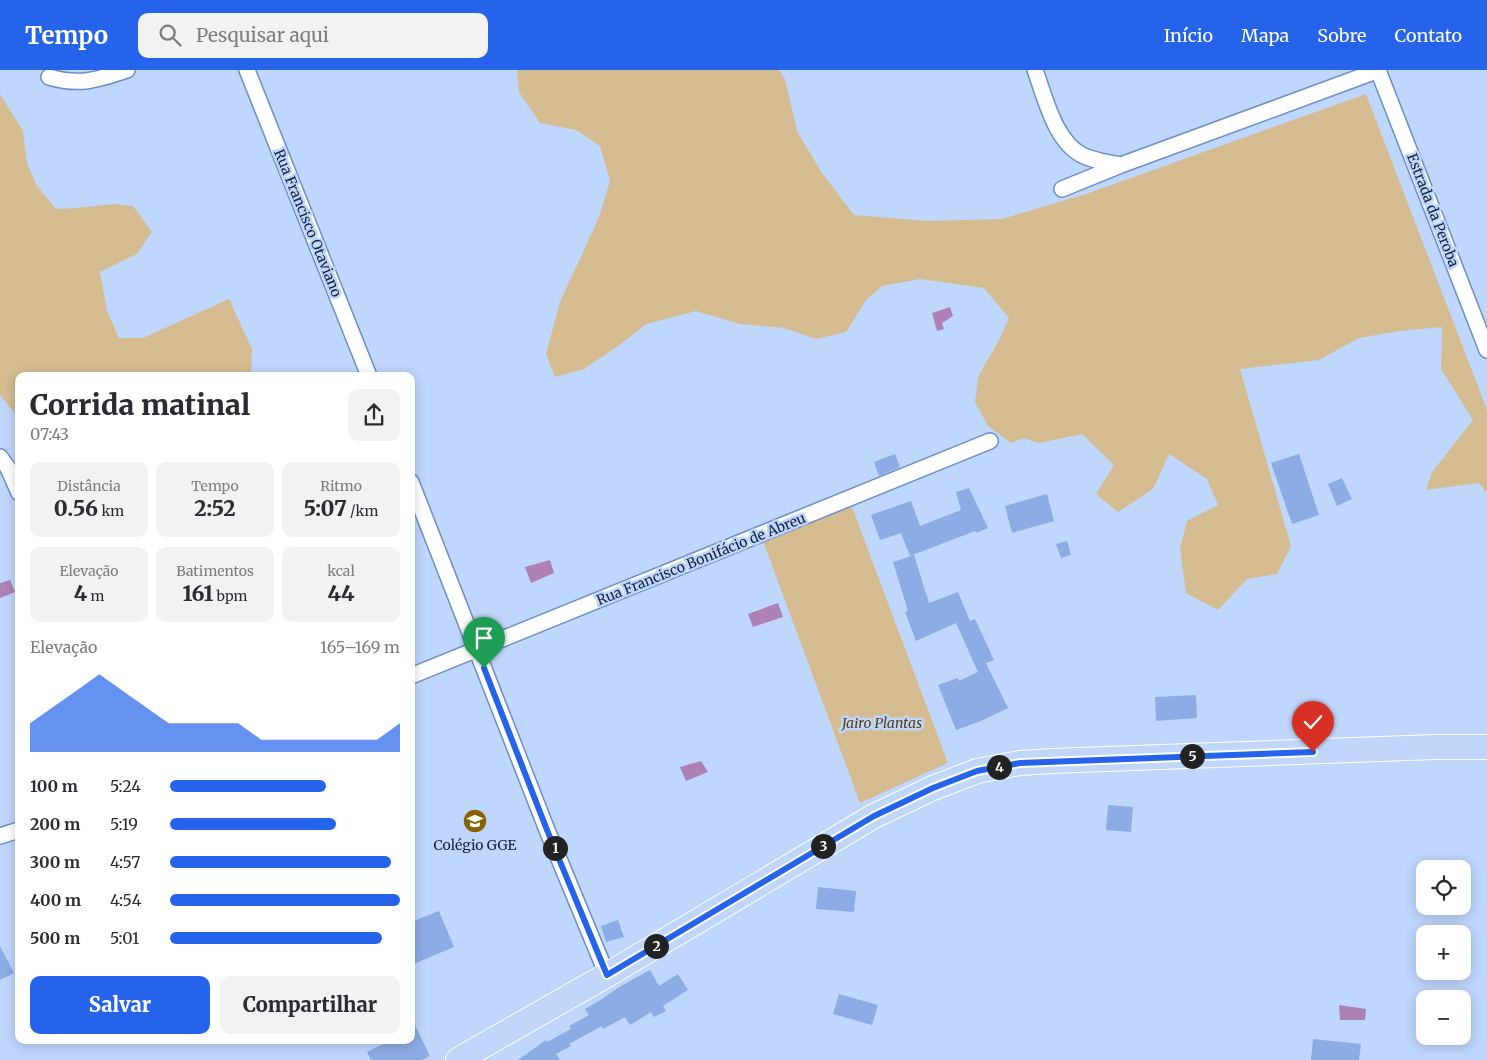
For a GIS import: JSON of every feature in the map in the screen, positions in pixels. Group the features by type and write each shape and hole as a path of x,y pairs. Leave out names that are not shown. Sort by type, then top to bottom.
{"main road":[{"path":"458,1060 607,975 874,816 933,788 977,771 1020,763 1060,761 1434,747 1487,747"}],"street":[{"path":"48,77 66,82 83,82 100,79 127,70"},
{"name":"Rua Francisco Otaviano","path":"247,70 368,372"},
{"path":"1035,70 1056,126 1068,145 1082,156 1101,162 1121,165"},
{"path":"1062,189 1121,165 1379,70"},
{"name":"Estrada da Peroba","path":"1379,70 1487,350"},
{"name":"Rua Francisco Bonifácio de Abreu","path":"415,674 990,441"},
{"path":"0,457 8,468 15,484"},
{"path":"415,492 547,830 607,975"},
{"path":"0,836 15,831"}],"green space":[{"path":"517,70 779,70 785,79 797,131 822,173 854,215 927,221 1002,219 1086,194 1366,94 1487,410 1487,493 1479,483 1426,490 1432,472 1473,420 1441,369 1442,327 1399,331 1359,338 1319,360 1240,369 1291,546 1277,574 1247,579 1218,610 1186,593 1180,548 1187,521 1218,505 1207,479 1169,454 1153,489 1118,512 1096,494 1114,465 1082,434 1039,443 1024,438 1011,443 988,426 975,402 978,377 1009,318 984,288 920,279 882,286 866,300 846,332 816,339 784,328 740,324 696,311 646,324 621,344 584,369 555,377 546,354 560,302 599,217 610,181 600,146 576,130 540,123 519,92"},
{"path":"0,94 23,131 27,164 37,186 56,209 114,204 133,206 152,232 137,254 100,272 107,311 119,338 143,338 229,299 252,349 251,372 15,372 15,413 0,395"},
{"name":"Jairo Plantas","path":"852,507 948,763 860,803 763,541"}],"shaded area":[{"path":"950,307 953,316 942,323 944,329 937,331 932,313"},
{"path":"550,560 554,573 531,583 525,567"},
{"path":"10,580 15,592 0,598 0,583"},
{"path":"778,603 783,617 753,627 748,614"},
{"path":"701,761 708,772 686,781 680,767"},
{"path":"1339,1005 1366,1009 1365,1020 1340,1020"}],"building":[{"path":"895,454 900,467 879,476 874,462"},
{"path":"1299,454 1319,515 1292,524 1271,463"},
{"path":"1342,478 1352,499 1337,506 1328,484"},
{"path":"969,488 988,528 976,533 975,531 910,556 901,533 880,540 871,515 911,501 920,526 961,510 956,492"},
{"path":"1047,494 1054,521 1012,533 1005,506"},
{"path":"1067,541 1071,555 1061,558 1056,544"},
{"path":"914,555 929,603 958,592 970,621 975,619 994,660 986,663 1008,708 956,730 938,685 958,678 959,681 978,672 956,623 916,641 905,612 908,611 893,562"},
{"path":"1196,695 1197,718 1156,721 1155,697"},
{"path":"1108,805 1133,807 1131,832 1106,830"},
{"path":"818,887 856,891 854,912 816,909"},
{"path":"439,911 454,947 415,963 415,920"},
{"path":"618,920 624,937 606,942 601,926"},
{"path":"0,946 14,973 0,980"},
{"path":"650,970 659,986 678,974 688,990 663,1006 666,1011 654,1017 651,1012 630,1025 625,1017 603,1029 602,1026 569,1044 571,1046 556,1054 560,1060 518,1060 546,1040 547,1042 571,1029 569,1026 589,1015 585,1009"},
{"path":"839,994 878,1005 872,1025 833,1014"},
{"path":"415,1025 430,1056 422,1060 371,1060 367,1052 383,1044 415,1044"},
{"path":"1313,1039 1361,1044 1359,1060 1311,1060"}],"place":[{"name":"Colégio GGE","path":"475,821"}],"route":[{"path":"484,668 547,830 607,975 874,816 933,788 977,771 1020,763 1163,756 1313,752"}]}
